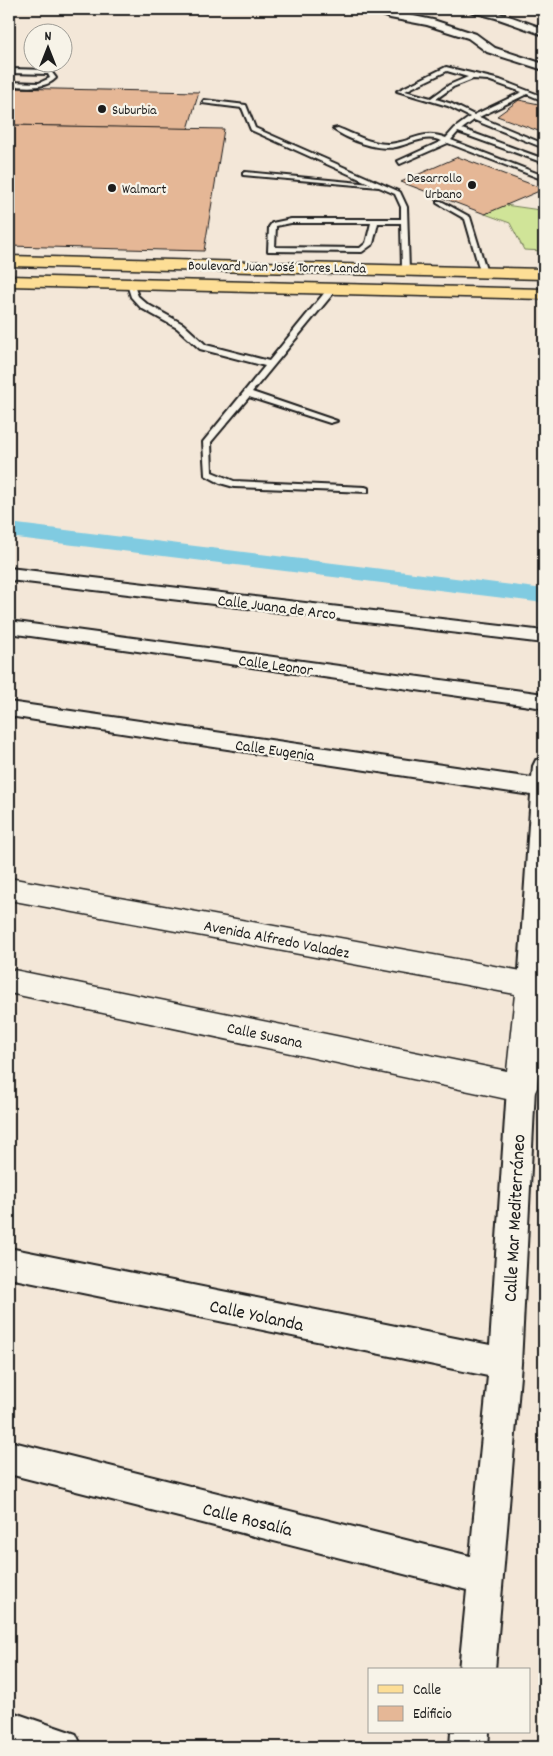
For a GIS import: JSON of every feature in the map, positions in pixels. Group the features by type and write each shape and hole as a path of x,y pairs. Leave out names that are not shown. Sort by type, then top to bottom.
{"main road":[{"name":"Boulevard Juan José Torres Landa","path":"9,261 406,269 544,274"},
{"name":"Boulevard Juan José Torres Landa","path":"9,281 544,294"}],"street":[{"path":"371,9 393,16 429,22 472,36 491,50 544,67"},
{"path":"466,9 481,20"},
{"path":"472,36 481,20 513,11"},
{"path":"429,22 481,20 544,32"},
{"name":"Calle Juana de Arco","path":"9,574 544,638"},
{"name":"Calle Leonor","path":"9,627 544,701"},
{"name":"Calle Eugenia","path":"9,709 543,777"},
{"name":"Calle Mar Mediterráneo","path":"477,1668 487,1578 504,1364 521,1088 537,986 543,777"},
{"name":"Avenida Alfredo Valadez","path":"9,889 537,986"},
{"name":"Calle Susana","path":"9,981 521,1088"},
{"name":"Calle Yolanda","path":"9,1263 504,1364"},
{"name":"Calle Rosalía","path":"9,1458 487,1578"},
{"path":"9,1730 63,1747"},
{"path":"469,1747 470,1734"}],"lane":[{"path":"544,99 509,85 446,69 400,91 450,104 474,117 544,146"},
{"path":"9,71 44,71 53,75 51,80 46,82 9,84"},
{"path":"432,100 440,93 475,77"},
{"path":"400,162 446,141 457,129 474,117 526,92"},
{"path":"204,102 244,106 248,111 249,125 253,129 389,187 398,193 403,200 406,269"},
{"path":"336,129 374,144 388,146 425,135 435,136 544,178"},
{"path":"457,129 544,161"},
{"path":"245,174 389,187"},
{"path":"439,202 468,218 484,271"},
{"path":"271,249 362,250 369,244 374,220"},
{"path":"270,266 272,227 281,222 405,221"},
{"path":"129,283 135,297 144,306 180,326 202,347 269,364"},
{"path":"333,288 207,442 208,472 223,481 234,484 365,490"},
{"path":"246,393 333,421"}],"green space":[{"path":"505,205 540,210 544,207 544,251 524,250 510,223 485,214"}],"building":[{"name":"Suburbia","path":"9,88 199,92 188,129 9,125"},
{"path":"519,100 544,105 544,133 497,116"},
{"name":"Walmart","path":"9,125 224,129 204,251 9,246"},
{"name":"Desarrollo Urbano","path":"458,157 544,189 485,214 401,182"}],"waterway":[{"path":"9,530 544,596"}],"place":[{"name":"Suburbia","path":"102,109"},
{"name":"Desarrollo Urbano","path":"472,185"},
{"name":"Walmart","path":"112,188"}]}
